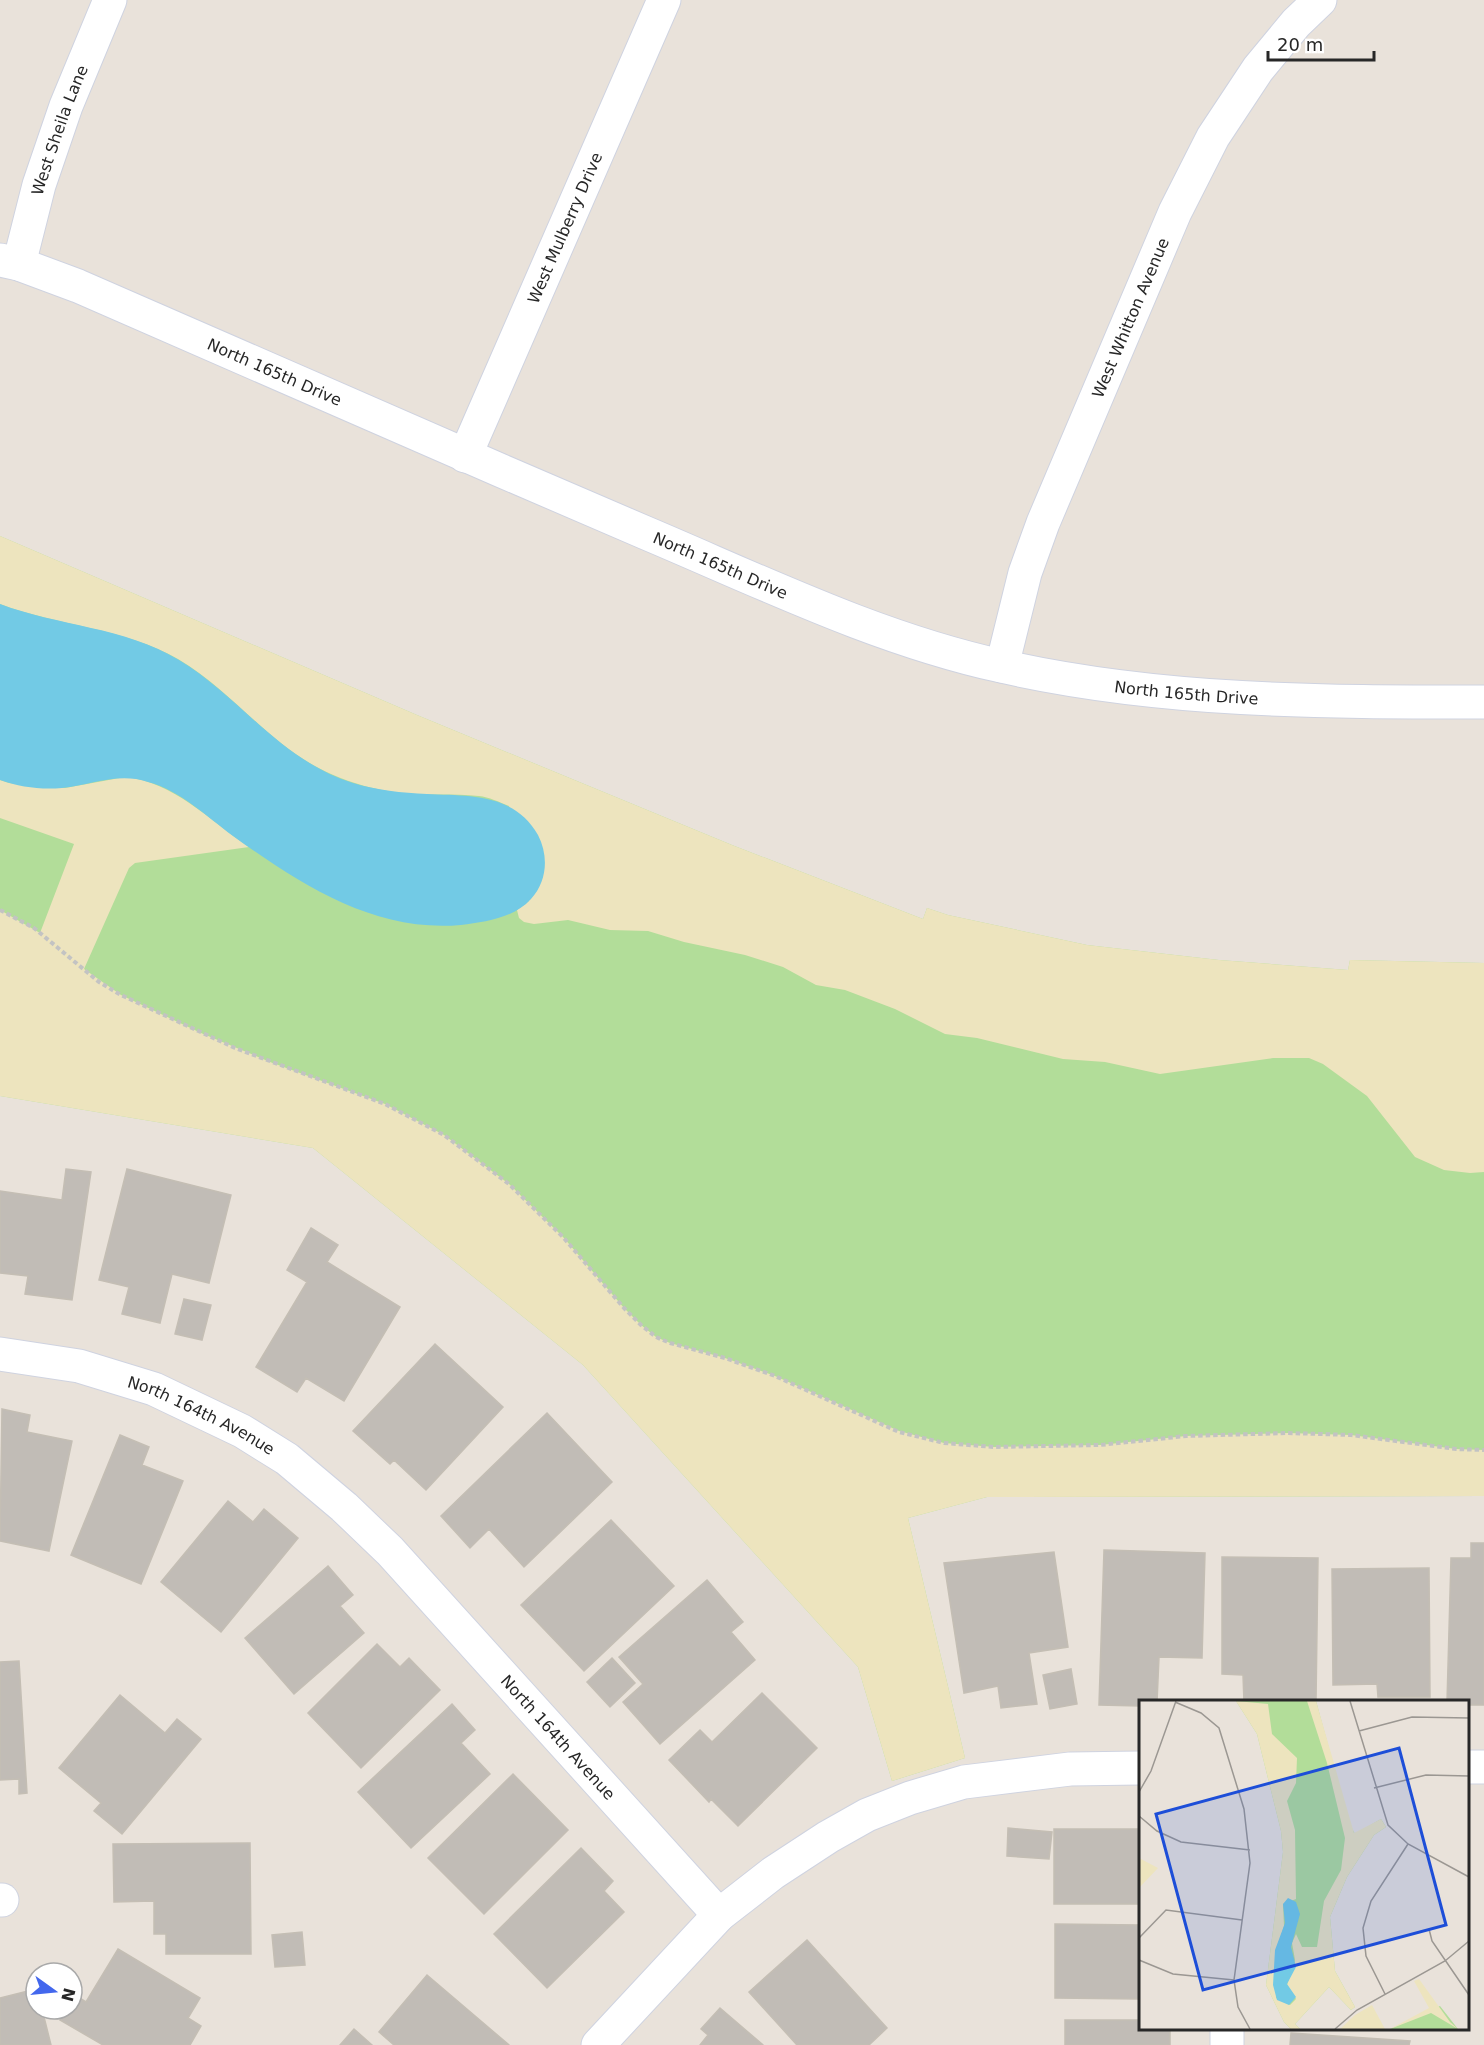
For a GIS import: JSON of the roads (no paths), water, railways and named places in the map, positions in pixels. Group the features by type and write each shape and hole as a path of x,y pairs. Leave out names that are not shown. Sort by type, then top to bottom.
{"street":[{"name":"West Sheila Lane","path":"10,262 66,106 110,0"},
{"name":"West Mulberry Drive","path":"465,456 664,0"},
{"name":"West Whitton Avenue","path":"1002,666 1022,585 1043,523 1175,212 1213,137 1258,69 1296,23 1320,0"},
{"name":"North 165th Drive","path":"10,262 78,286 465,456 828,609 898,636 960,656 1077,681 1201,696 1339,702 1484,702"},
{"name":"North 164th Avenue","path":"0,1354 80,1365 154,1389 242,1431 287,1459 344,1507 390,1551 719,1915"},
{"path":"598,2045 719,1915 773,1874 828,1837 867,1815 910,1798 964,1782 1070,1769 1139,1768"}],"water":[{"path":"0,604 136,640 158,649 201,675 303,759 353,783 399,792 474,797 503,804 528,821 542,843 545,868 540,885 531,899 516,911 489,920 461,925 429,925 398,921 368,913 312,887 258,854 203,812 160,786 126,778 46,789 0,780"}]}
